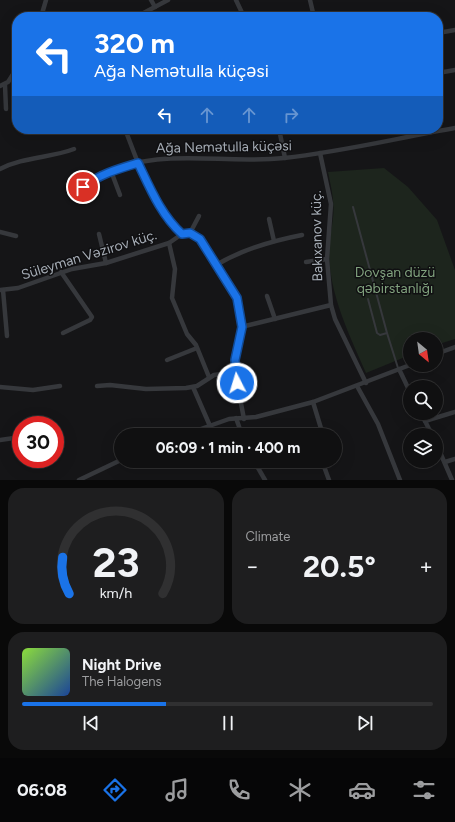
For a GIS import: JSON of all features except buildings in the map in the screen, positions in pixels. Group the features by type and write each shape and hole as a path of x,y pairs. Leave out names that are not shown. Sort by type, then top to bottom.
{"street":[{"path":"43,12 46,0"},
{"path":"151,0 155,7"},
{"path":"146,12 168,0"},
{"path":"236,0 242,12"},
{"path":"310,0 313,12"},
{"path":"443,32 455,30"},
{"path":"443,72 455,70"},
{"path":"6,109 5,85 12,75"},
{"path":"0,86 5,85"},
{"name":"Ağa Nemətulla küçəsi","path":"443,130 455,128"},
{"path":"127,134 138,163 157,202 182,234 190,233 200,239 237,298 242,327 237,348 235,372 244,419"},
{"path":"280,134 285,158"},
{"name":"Ağa Nemətulla küçəsi","path":"71,195 95,178 111,171 164,157 285,158 423,134"},
{"path":"0,169 18,162 57,155 74,149"},
{"name":"Bakıxanov küç.","path":"320,153 331,204 327,259 331,305 335,319 366,383"},
{"path":"111,171 120,194"},
{"path":"190,233 199,216"},
{"path":"270,219 274,240"},
{"path":"0,232 16,236"},
{"path":"99,234 106,263"},
{"name":"Süleyman Vəzirov küç.","path":"2,290 18,288 61,272 106,263 169,243 182,234"},
{"path":"216,265 243,250 274,240 302,236"},
{"path":"169,243 175,269 172,298 187,334 197,348 209,377"},
{"path":"306,262 327,259"},
{"path":"61,272 92,317 90,320 63,333"},
{"path":"2,290 7,336"},
{"path":"267,296 275,319"},
{"path":"242,327 331,305"},
{"path":"443,351 455,347"},
{"path":"167,360 197,348"},
{"path":"206,428 236,418 244,419 314,402 403,368"},
{"path":"399,369 404,380"},
{"path":"96,386 110,385 146,389 193,387 209,377 235,372"},
{"path":"0,387 33,390 60,386"},
{"path":"357,386 378,424 400,480"},
{"path":"193,387 210,426"},
{"path":"314,402 321,428"},
{"path":"428,428 425,422 455,412"},
{"path":"236,418 240,428"},
{"path":"0,440 12,438"},
{"path":"452,480 444,462 455,459"},
{"path":"79,480 114,463"},
{"path":"258,468 265,480"},
{"path":"325,468 329,480"}],"lane":[{"path":"353,208 387,333 399,369"},
{"path":"368,299 378,333 380,335 387,333"}],"green space":[{"name":"Dovşan düzü qəbirstanlığı","path":"384,168 408,187 437,220 455,270 455,339 443,343 443,332 403,332 403,358 366,373 341,314 332,283 329,243 333,218 333,206 328,172"}],"route":[{"path":"83,187 95,178 111,171 138,163 157,202 177,230 182,234 190,233 200,239 237,298 240,308 242,327 235,360 237,383"}]}
